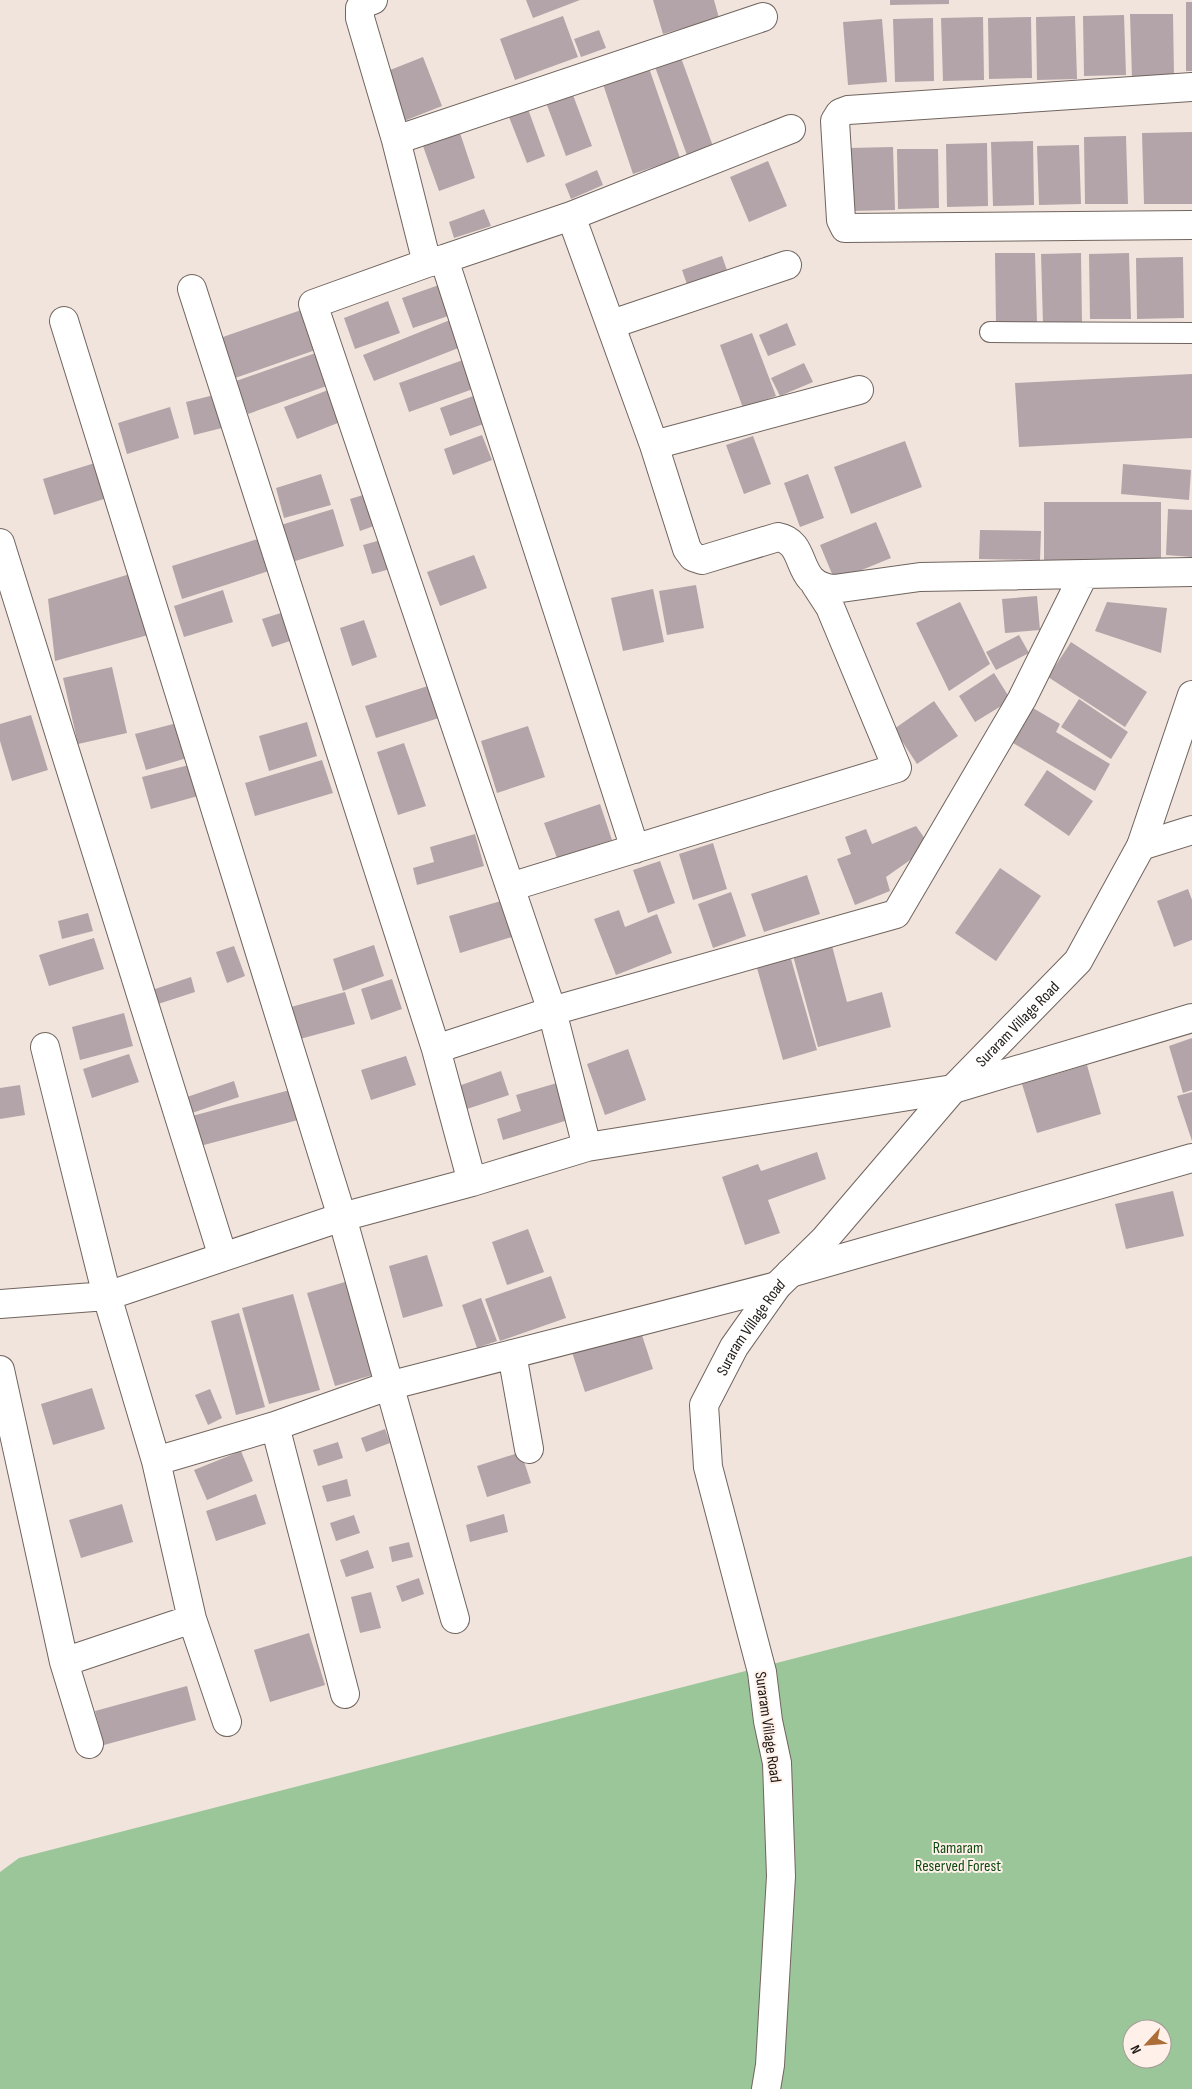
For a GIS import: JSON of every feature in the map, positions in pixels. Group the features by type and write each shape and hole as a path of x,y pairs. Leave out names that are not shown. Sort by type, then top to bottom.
{"street":[{"path":"374,0 365,3 360,8 360,18 396,140 635,849"},
{"path":"396,140 762,17"},
{"path":"1192,87 848,110 840,113 835,121 841,220 845,228 1192,225"},
{"path":"587,1147 552,1011 313,304 572,216 791,129"},
{"path":"510,887 896,768 830,607 809,578 792,543 787,539 778,537 702,560 693,557 686,549 654,445 572,216"},
{"path":"612,324 787,265"},
{"path":"192,289 436,1049 472,1182"},
{"path":"64,321 342,1217 454,1619"},
{"path":"654,445 859,390"},
{"path":"0,543 223,1257"},
{"path":"815,584 823,588 834,589 920,577 1192,572"},
{"path":"436,1049 552,1011 896,914 1022,699 1084,574"},
{"name":"Suraram Village Road","path":"766,2089 770,2065 780,1876 777,1763 768,1721 762,1672 708,1467 704,1404 734,1347 784,1279 824,1240 952,1089 1078,961 1141,846 1191,700"},
{"path":"1141,846 1192,830"},
{"path":"0,1304 107,1296 342,1217 472,1182 587,1147 952,1089 1192,1018"},
{"path":"45,1047 107,1296 156,1461 192,1619 227,1722"},
{"path":"156,1461 275,1426 388,1386 784,1279 1192,1158"},
{"path":"512,1354 529,1449"},
{"path":"0,1370 64,1662 89,1744"},
{"path":"275,1426 345,1694"},
{"path":"64,1662 192,1619"}],"lane":[{"path":"990,332 1192,333"}],"green space":[{"name":"Ramaram Reserved Forest","path":"1192,1556 1192,2089 0,2089 0,1872 19,1858"}],"building":[{"path":"526,0 580,0 533,18"},
{"path":"653,0 714,0 719,18 663,34"},
{"path":"890,0 949,0 949,4 890,5"},
{"path":"1186,2 1192,2 1192,71 1186,71"},
{"path":"1130,14 1173,14 1174,77 1132,78"},
{"path":"1124,15 1126,75 1084,76 1083,16"},
{"path":"563,16 578,57 515,80 500,39"},
{"path":"1075,16 1077,79 1037,80 1036,17"},
{"path":"983,17 984,80 943,81 941,18"},
{"path":"1031,17 1032,78 989,79 988,18"},
{"path":"933,18 934,81 895,82 893,19"},
{"path":"882,19 887,82 848,85 843,22"},
{"path":"599,30 606,48 581,57 574,39"},
{"path":"680,55 714,149 688,158 654,64"},
{"path":"423,57 442,106 404,121 385,72"},
{"path":"649,68 680,158 633,174 603,84"},
{"path":"573,95 592,146 566,156 547,105"},
{"path":"528,109 545,156 527,163 509,117"},
{"path":"1192,132 1192,204 1144,204 1142,133"},
{"path":"460,133 475,178 439,191 423,146"},
{"path":"1126,136 1128,204 1085,204 1084,137"},
{"path":"1033,141 1034,205 993,206 991,142"},
{"path":"987,143 988,206 947,207 946,144"},
{"path":"1079,145 1081,204 1039,205 1037,146"},
{"path":"893,147 895,210 850,211 849,148"},
{"path":"897,149 938,149 939,208 898,209"},
{"path":"768,161 787,206 749,222 730,177"},
{"path":"597,170 603,185 571,199 565,184"},
{"path":"484,209 491,226 454,238 449,222"},
{"path":"995,253 1035,253 1037,323 996,324"},
{"path":"1081,253 1082,323 1043,324 1041,254"},
{"path":"1129,253 1131,319 1090,319 1089,254"},
{"path":"722,256 729,276 689,290 682,270"},
{"path":"1183,257 1184,318 1137,319 1136,258"},
{"path":"439,285 451,315 413,328 402,298"},
{"path":"388,301 400,333 355,349 344,318"},
{"path":"310,307 324,347 235,378 220,338"},
{"path":"450,320 461,347 374,381 363,355"},
{"path":"787,323 796,345 768,356 759,335"},
{"path":"752,333 776,396 743,408 720,345"},
{"path":"324,350 335,383 248,414 236,381"},
{"path":"463,360 473,389 409,412 399,383"},
{"path":"804,363 813,382 780,396 771,378"},
{"path":"1192,374 1192,438 1019,447 1015,383"},
{"path":"336,387 348,419 297,439 284,407"},
{"path":"479,394 489,422 450,436 440,408"},
{"path":"214,395 222,428 194,435 186,402"},
{"path":"170,407 179,438 127,454 118,423"},
{"path":"482,435 492,460 453,475 444,449"},
{"path":"753,436 771,484 744,494 726,445"},
{"path":"905,441 922,487 851,514 834,467"},
{"path":"95,463 107,498 54,515 43,479"},
{"path":"1123,464 1191,470 1189,500 1121,494"},
{"path":"321,474 331,505 284,518 276,488"},
{"path":"808,474 824,518 800,527 784,483"},
{"path":"373,492 382,523 360,531 350,499"},
{"path":"1044,502 1161,502 1161,561 1044,561"},
{"path":"333,509 344,546 292,562 281,525"},
{"path":"1168,509 1192,510 1192,557 1166,555"},
{"path":"876,522 891,558 835,581 820,545"},
{"path":"980,530 1041,531 1040,560 979,559"},
{"path":"261,538 272,570 182,599 172,566"},
{"path":"388,538 397,567 372,574 363,545"},
{"path":"474,555 487,588 440,606 427,572"},
{"path":"130,574 148,635 55,661 48,599"},
{"path":"696,585 704,628 667,635 659,591"},
{"path":"653,589 664,642 623,651 611,598"},
{"path":"223,590 233,622 184,637 174,606"},
{"path":"1037,596 1040,630 1005,633 1002,599"},
{"path":"960,602 990,664 949,691 916,623"},
{"path":"1107,602 1167,608 1161,653 1095,631"},
{"path":"284,612 293,640 272,647 262,619"},
{"path":"364,620 377,657 352,666 340,628"},
{"path":"1019,635 1029,653 996,670 986,652"},
{"path":"1071,642 1147,692 1125,727 1048,677"},
{"path":"112,667 127,733 78,744 63,678"},
{"path":"994,673 1011,700 975,722 959,696"},
{"path":"431,685 442,717 376,738 365,706"},
{"path":"1079,699 1128,732 1111,759 1061,727"},
{"path":"934,701 958,736 917,764 894,729"},
{"path":"1033,708 1060,724 1056,732 1110,764 1095,791 1013,743"},
{"path":"31,715 48,770 12,781 0,741 0,724"},
{"path":"307,722 317,756 269,771 259,736"},
{"path":"177,723 187,758 146,770 135,734"},
{"path":"528,726 545,777 497,793 481,741"},
{"path":"404,743 426,806 398,815 377,752"},
{"path":"322,760 333,793 255,816 245,783"},
{"path":"189,765 198,796 151,809 142,777"},
{"path":"1047,770 1093,801 1069,836 1024,805"},
{"path":"600,804 612,840 557,858 544,823"},
{"path":"916,826 930,846 886,877 890,891 855,905 837,859 851,854 845,837 866,829 872,844"},
{"path":"475,834 484,866 417,885 413,868 434,862 430,847"},
{"path":"713,843 727,889 693,900 679,854"},
{"path":"660,861 675,903 648,913 633,870"},
{"path":"1000,868 1041,896 996,961 955,933"},
{"path":"807,875 820,914 764,932 751,894"},
{"path":"1188,889 1192,900 1192,940 1174,947 1157,901"},
{"path":"731,892 746,936 713,948 698,904"},
{"path":"501,901 512,937 460,953 449,916"},
{"path":"619,910 625,927 657,914 672,953 616,975 594,919"},
{"path":"88,913 93,931 62,939 58,921"},
{"path":"94,938 104,969 49,986 39,955"},
{"path":"831,942 847,1002 882,992 891,1027 818,1047 792,952"},
{"path":"374,945 384,976 343,991 333,959"},
{"path":"234,946 245,976 227,983 216,952"},
{"path":"789,952 817,1050 783,1060 755,961"},
{"path":"191,977 195,992 155,1005 149,991"},
{"path":"392,979 402,1009 371,1020 361,989"},
{"path":"345,992 355,1024 300,1039 291,1007"},
{"path":"124,1013 133,1046 80,1060 72,1027"},
{"path":"1192,1038 1192,1090 1183,1093 1169,1046"},
{"path":"628,1049 646,1100 605,1115 587,1064"},
{"path":"129,1054 139,1082 92,1098 83,1069"},
{"path":"406,1056 416,1085 371,1100 361,1070"},
{"path":"1087,1065 1101,1114 1037,1133 1022,1084"},
{"path":"501,1071 509,1095 458,1112 450,1089"},
{"path":"234,1081 239,1097 189,1114 184,1098"},
{"path":"557,1083 568,1120 503,1140 497,1119 521,1111 516,1095"},
{"path":"20,1085 25,1115 0,1119 0,1088"},
{"path":"290,1090 298,1120 200,1146 192,1116"},
{"path":"1192,1092 1192,1141 1177,1096"},
{"path":"817,1152 826,1179 768,1200 780,1233 745,1245 722,1177 758,1164 761,1171"},
{"path":"1173,1191 1184,1236 1126,1249 1115,1204"},
{"path":"528,1229 544,1272 507,1285 492,1242"},
{"path":"427,1255 443,1306 403,1318 389,1266"},
{"path":"551,1276 566,1318 500,1341 485,1299"},
{"path":"352,1280 380,1373 335,1386 307,1293"},
{"path":"293,1294 320,1390 269,1404 242,1308"},
{"path":"481,1298 497,1341 477,1348 462,1305"},
{"path":"239,1313 265,1407 236,1415 211,1321"},
{"path":"640,1329 653,1369 585,1392 572,1352"},
{"path":"92,1388 105,1429 53,1445 41,1404"},
{"path":"210,1389 222,1418 208,1425 195,1395"},
{"path":"385,1429 390,1443 366,1452 361,1438"},
{"path":"338,1442 343,1458 318,1466 313,1450"},
{"path":"241,1451 253,1481 207,1500 194,1470"},
{"path":"521,1452 531,1483 487,1497 477,1466"},
{"path":"347,1479 351,1496 327,1502 322,1486"},
{"path":"256,1494 266,1524 216,1541 206,1511"},
{"path":"122,1504 133,1542 81,1558 69,1520"},
{"path":"504,1514 508,1532 470,1542 466,1525"},
{"path":"354,1515 360,1533 336,1541 330,1523"},
{"path":"409,1542 413,1557 392,1562 389,1547"},
{"path":"368,1550 374,1568 346,1577 340,1560"},
{"path":"419,1578 424,1594 402,1602 396,1586"},
{"path":"371,1592 381,1628 360,1633 351,1597"},
{"path":"309,1633 325,1685 270,1702 254,1650"},
{"path":"187,1686 196,1720 104,1745 95,1711"}]}
